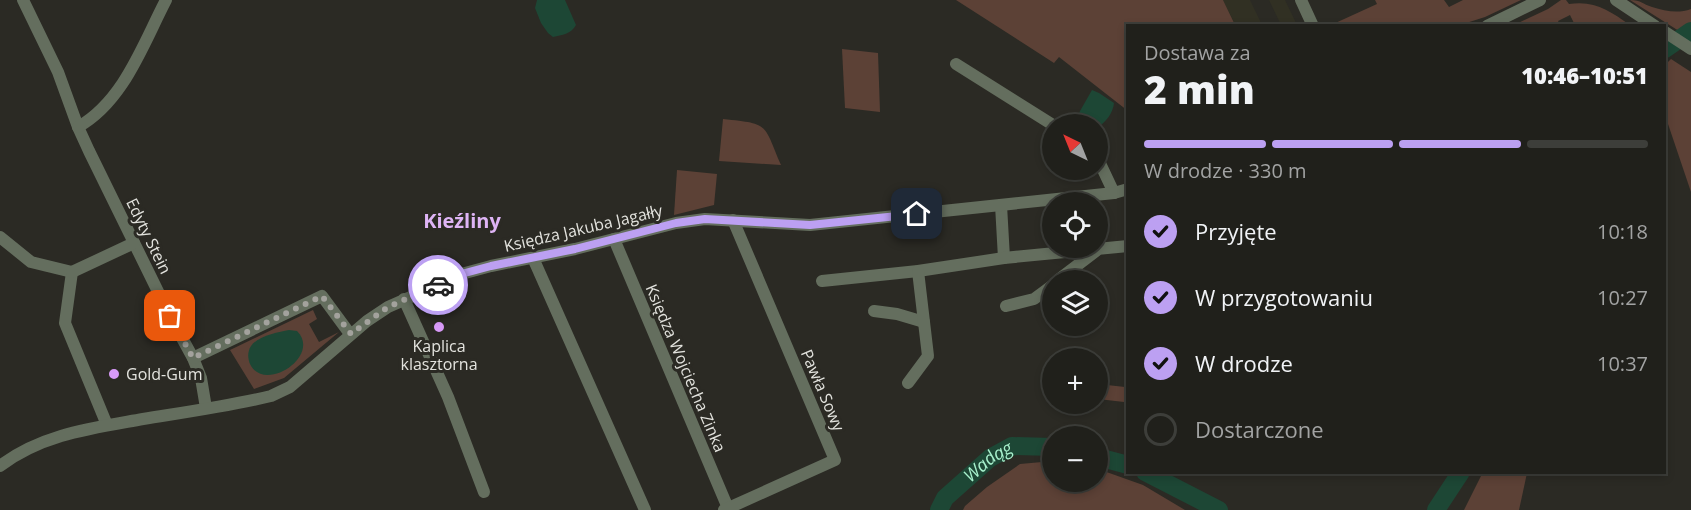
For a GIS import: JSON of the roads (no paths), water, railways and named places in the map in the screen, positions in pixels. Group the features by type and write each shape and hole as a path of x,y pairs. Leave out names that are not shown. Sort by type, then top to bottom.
{"street":[{"name":"Edyty Stein","path":"23,0 58,72 78,127 193,358 201,378 206,408"},
{"path":"78,127 88,121 114,96 131,69 166,0"},
{"path":"1300,0 1312,24"},
{"path":"1490,24 1540,0"},
{"path":"1616,0 1653,24"},
{"path":"1666,33 1691,48"},
{"path":"956,64 1042,118"},
{"path":"1108,180 1114,193"},
{"name":"Księdza Jakuba Jagałły","path":"2,462 45,440 107,425 271,396 290,387 351,334 388,307 465,273 512,261 533,258 676,223 705,219 810,225 1114,193 1126,190"},
{"path":"1001,205 1004,258"},
{"name":"Pawła Sowy","path":"726,509 835,460 733,220"},
{"path":"0,237 31,262 72,272 134,243"},
{"name":"Księdza Wojciecha Zinka","path":"614,239 726,509"},
{"path":"1108,249 1126,246"},
{"path":"822,281 1042,255"},
{"path":"533,258 645,510"},
{"path":"1072,270 1087,258"},
{"path":"908,383 928,356 918,271"},
{"path":"72,272 66,323 107,425"},
{"path":"1005,306 1034,300 1042,294"},
{"path":"193,358 322,296 351,334"},
{"path":"404,299 448,396 484,492"},
{"path":"874,311 924,321"}],"waterway":[{"name":"Wadąg","path":"1666,48 1691,31"},
{"name":"Wadąg","path":"939,510 945,498 990,458 1012,446 1042,447"},
{"name":"Wadąg","path":"1108,460 1126,464"},
{"name":"Wadąg","path":"1149,474 1219,510"},
{"name":"Wadąg","path":"1436,510 1460,474"}],"place":[{"name":"Kaplica klasztorna","path":"439,327"},
{"name":"Gold-Gum","path":"114,374"}],"district":[{"name":"Kieźliny","path":"462,221"}]}
